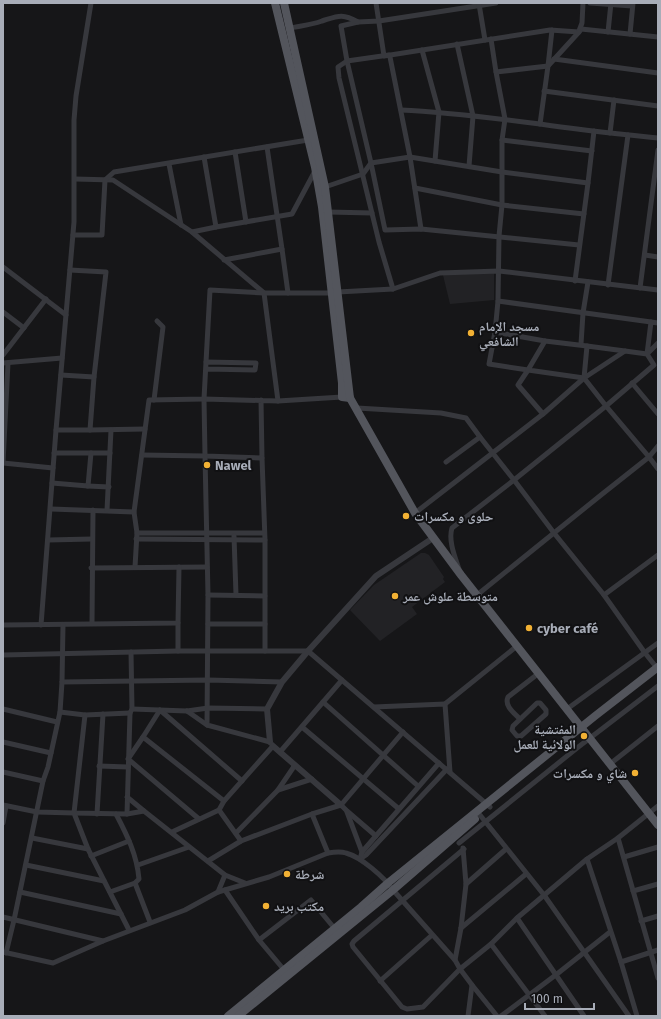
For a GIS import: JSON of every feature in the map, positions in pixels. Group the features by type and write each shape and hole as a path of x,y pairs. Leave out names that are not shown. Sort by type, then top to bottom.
{"main road":[{"path":"275,3 316,170 334,292 346,398 357,408 415,513 433,538 575,719 654,812 658,825"},
{"path":"284,3 325,187 334,292"},
{"path":"238,1016 390,886 658,669"},
{"path":"228,1016 390,886 457,840 489,805"}],"street":[{"path":"41,625 73,235 75,179 74,120 76,96 91,3"},
{"path":"376,3 384,56"},
{"path":"385,230 371,162 347,61 341,26 358,22 379,21 479,4 496,3"},
{"path":"496,72 548,66 580,31 583,3"},
{"path":"590,3 633,5 630,34"},
{"path":"479,4 496,72 505,119 502,140 502,205 499,236 498,301 495,332 489,364 584,378"},
{"path":"608,32 611,4"},
{"path":"290,28 338,16 348,16 358,22"},
{"path":"540,124 552,30"},
{"path":"393,289 376,230 338,67 347,61 552,30 608,32 658,37"},
{"path":"457,44 473,116 469,166"},
{"path":"422,50 439,112 435,160"},
{"path":"384,56 389,55 390,57 410,157 421,229"},
{"path":"554,59 658,73"},
{"path":"544,91 658,106"},
{"path":"610,132 614,100"},
{"path":"401,110 439,112 505,119 658,138"},
{"path":"574,280 580,245 594,131"},
{"path":"608,285 628,135"},
{"path":"73,235 102,235 105,180 114,172 170,164 308,140"},
{"path":"502,140 592,151"},
{"path":"267,147 288,292"},
{"path":"640,288 657,171 658,150"},
{"path":"235,152 246,222"},
{"path":"204,157 216,226"},
{"path":"325,187 363,174 371,162 410,157 502,172 588,183"},
{"path":"170,164 181,225"},
{"path":"192,232 216,226 292,214 316,170"},
{"path":"75,179 113,180 192,232 264,293 278,401"},
{"path":"415,188 502,205 584,214"},
{"path":"328,212 372,213"},
{"path":"376,230 421,229 580,245"},
{"path":"224,260 282,249"},
{"path":"645,255 658,256"},
{"path":"3,266 66,315"},
{"path":"70,270 106,272 94,378 90,430"},
{"path":"207,725 208,595 204,399 210,290 264,293 393,289 440,273 499,271 658,290"},
{"path":"581,344 583,314 588,282"},
{"path":"3,355 46,299"},
{"path":"498,301 583,314 658,323"},
{"path":"3,312 24,328"},
{"path":"154,400 163,327 157,321"},
{"path":"461,575 454,553 451,533 452,528 606,406 632,383 656,367 647,354 651,322"},
{"path":"495,332 545,341 581,344 647,354"},
{"path":"543,414 518,385 545,341"},
{"path":"647,354 658,343"},
{"path":"587,346 584,378 658,469"},
{"path":"415,513 543,414 584,378 624,351"},
{"path":"53,468 3,463 6,363 62,358"},
{"path":"206,362 256,363 255,370 206,369"},
{"path":"61,375 94,378"},
{"path":"632,383 658,414"},
{"path":"135,567 137,533 134,512 149,400 204,399 278,401 346,398"},
{"path":"261,400 266,651"},
{"path":"357,408 441,414 466,418 554,533 604,595 658,669"},
{"path":"56,430 145,429"},
{"path":"107,510 111,430"},
{"path":"446,462 480,437"},
{"path":"477,596 649,457 658,446"},
{"path":"54,453 110,454"},
{"path":"88,486 91,453"},
{"path":"142,455 262,458"},
{"path":"52,483 109,487"},
{"path":"51,509 134,512"},
{"path":"92,623 91,568 93,510"},
{"path":"137,533 264,533"},
{"path":"234,533 236,595"},
{"path":"172,832 219,810 224,801 271,744 267,709 282,682 376,576 433,538"},
{"path":"48,540 92,539"},
{"path":"136,539 264,540"},
{"path":"604,595 658,555"},
{"path":"178,651 179,567"},
{"path":"91,568 207,567"},
{"path":"208,595 265,596"},
{"path":"3,625 178,623"},
{"path":"208,624 265,624"},
{"path":"63,625 60,712 43,781 14,920 4,952 53,963 129,930 184,910 218,892 269,877 328,853 338,851 360,859 390,886 455,960 472,985 498,1016"},
{"path":"567,709 658,643"},
{"path":"374,707 445,704 517,646"},
{"path":"3,655 178,651 308,651 489,805"},
{"path":"127,814 131,711 131,652"},
{"path":"520,719 507,705 508,697 539,673"},
{"path":"62,682 208,680 282,682"},
{"path":"280,752 342,680"},
{"path":"455,960 461,928 466,884 464,849 457,840 485,823 591,737 658,686"},
{"path":"323,702 418,786"},
{"path":"537,703 540,703 547,712 545,716 520,737 512,730 520,719 537,703"},
{"path":"360,859 366,855 448,770 445,704"},
{"path":"60,712 85,715 131,711 187,711 208,708 267,709"},
{"path":"3,710 57,722"},
{"path":"128,759 160,710"},
{"path":"160,710 242,781"},
{"path":"187,711 207,725 271,744 376,836"},
{"path":"97,814 103,714"},
{"path":"85,715 74,813 91,856 129,930"},
{"path":"612,762 658,726"},
{"path":"302,727 399,809"},
{"path":"208,861 242,840 341,805 403,732"},
{"path":"143,737 224,801"},
{"path":"3,742 51,753"},
{"path":"128,759 199,819"},
{"path":"360,859 362,852 439,763"},
{"path":"236,834 278,790 295,765"},
{"path":"100,766 128,767"},
{"path":"3,772 43,781"},
{"path":"278,790 312,779"},
{"path":"127,797 225,875 245,883"},
{"path":"3,823 5,806 37,812 127,814 144,811"},
{"path":"219,810 242,840"},
{"path":"346,811 362,852"},
{"path":"464,849 352,944 352,947 402,1007 407,1009 423,1007 460,969 491,944 544,895 587,859 654,812"},
{"path":"110,892 136,883 139,879 138,865 129,841 116,814"},
{"path":"312,814 328,853"},
{"path":"480,815 544,895 629,1016"},
{"path":"32,838 88,849"},
{"path":"618,838 658,978"},
{"path":"91,856 129,841"},
{"path":"138,865 189,847"},
{"path":"624,858 658,847"},
{"path":"466,884 506,849"},
{"path":"587,859 637,1016"},
{"path":"26,865 104,881"},
{"path":"461,928 526,874"},
{"path":"218,892 225,875"},
{"path":"136,883 150,922"},
{"path":"633,891 658,884"},
{"path":"225,890 259,940 284,971"},
{"path":"20,892 121,914"},
{"path":"259,940 311,900 335,929"},
{"path":"641,921 658,916"},
{"path":"3,917 103,941"},
{"path":"518,918 584,1016"},
{"path":"501,1016 610,932"},
{"path":"380,981 432,935"},
{"path":"491,944 530,994 545,1016"},
{"path":"621,962 658,950"},
{"path":"468,1016 472,985"}],"shaded area":[{"path":"494,270 494,300 450,304 443,275"},
{"name":"متوسطة علوش عمر","path":"421,553 429,555 444,577 443,579 445,582 412,607 417,614 380,641 350,610 374,585"}],"place":[{"name":"مسجد الإمام الشافعي","path":"471,333"},
{"name":"Nawel","path":"207,465"},
{"name":"حلوى و مكسرات","path":"406,516"},
{"name":"متوسطة علوش عمر","path":"395,596"},
{"name":"cyber café","path":"529,628"},
{"name":"المفتشية الولائية للعمل","path":"584,736"},
{"name":"شاي و مكسرات","path":"635,773"},
{"name":"شرطة","path":"287,874"},
{"name":"مكتب بريد","path":"266,906"}]}
